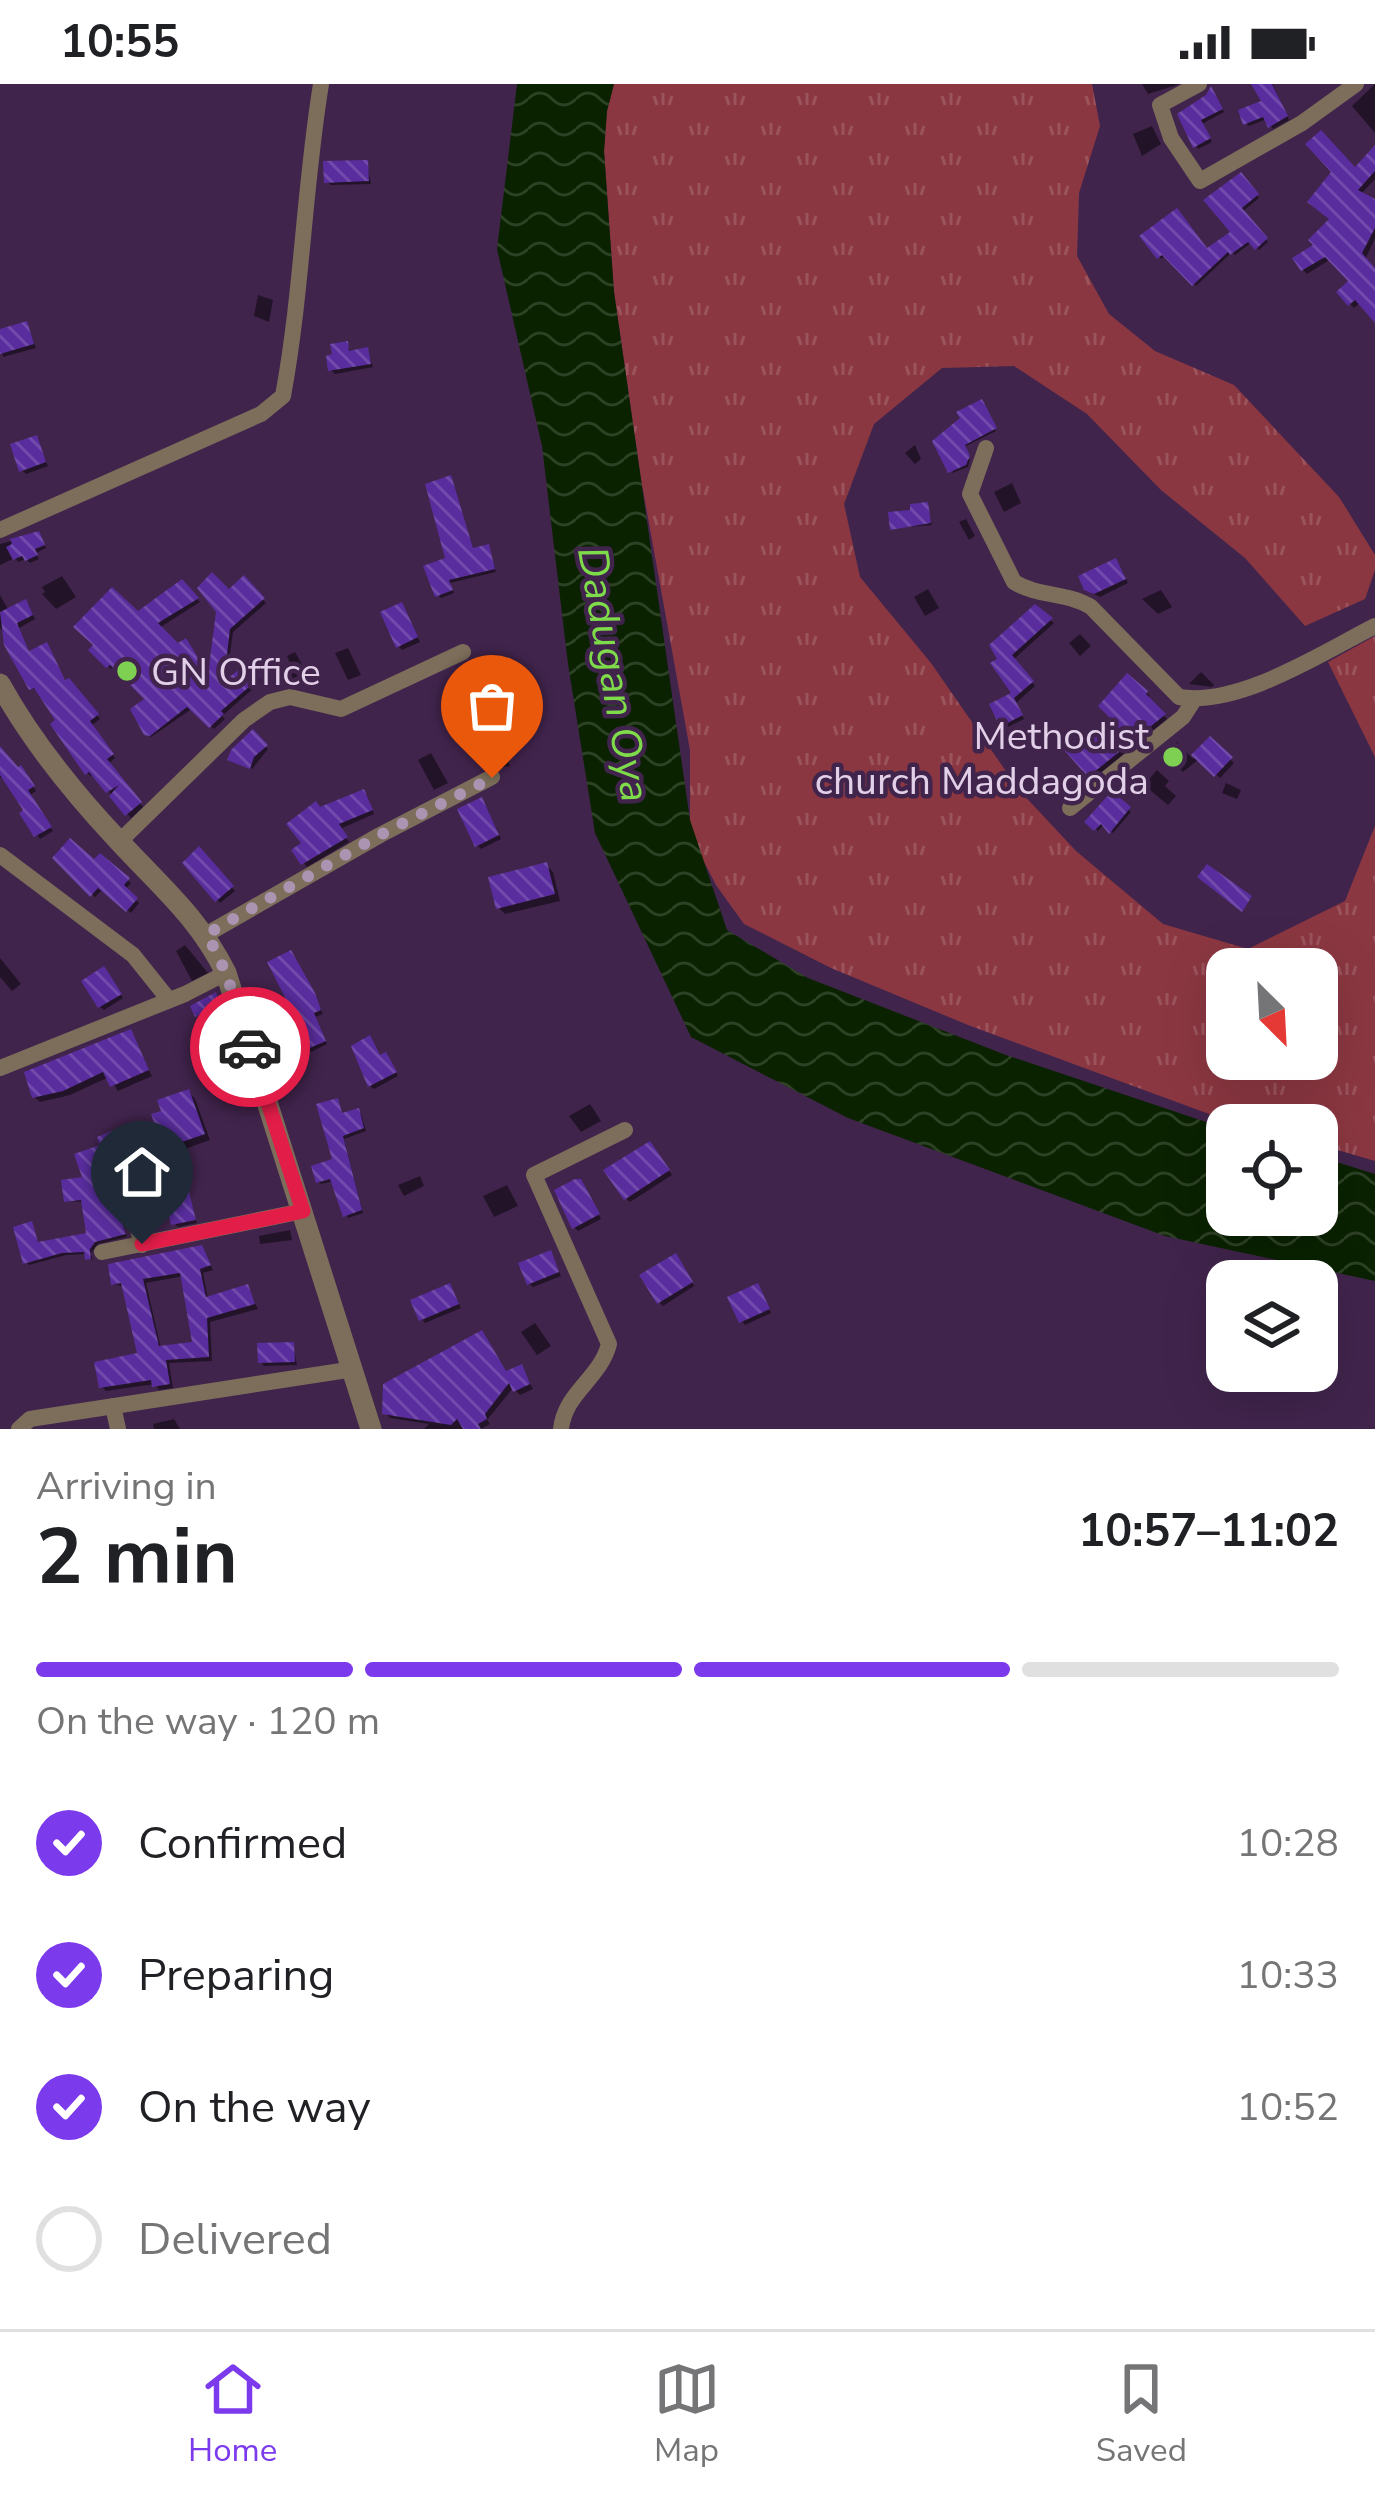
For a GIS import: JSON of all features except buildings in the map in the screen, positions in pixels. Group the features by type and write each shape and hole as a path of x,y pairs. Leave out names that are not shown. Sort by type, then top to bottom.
{"street":[{"path":"0,530 261,414 283,396 295,330 309,159 321,84"},
{"path":"1199,84 1160,105 1171,138 1200,181 1302,123 1356,84"},
{"path":"986,448 970,494 1014,582 1027,590 1075,597 1091,607 1179,698 1194,700 1261,683 1375,626"},
{"path":"119,842 244,720 270,702 290,697 341,710 463,652"},
{"path":"0,684 68,783 207,934 226,973 371,1429"},
{"path":"1070,808 1183,717 1194,700"},
{"path":"207,934 380,835 492,778"},
{"path":"0,855 134,955 169,1000"},
{"path":"0,1068 226,973"},
{"path":"561,1429 563,1410 605,1359 609,1343 534,1175 625,1130"},
{"path":"122,1171 142,1244"},
{"path":"102,1252 303,1211"},
{"path":"19,1429 30,1419 353,1369"},
{"path":"112,1406 118,1429"}],"green space":[{"path":"614,84 1092,84 1100,126 1079,193 1077,256 1109,314 1155,351 1234,385 1339,497 1375,555 1365,599 1305,626 1245,558 1161,490 1087,414 1014,366 942,368 874,424 844,504 860,577 931,663 1019,790 1076,851 1163,924 1245,948 1206,948 1206,1080 1338,1080 1338,948 1250,948 1345,901 1375,826 1375,1161 1338,1150 1338,1104 1206,1104 1206,1113 968,1025 831,968 744,924 716,885 690,835 690,750 641,479 614,292 604,151"},
{"path":"1375,636 1375,757 1328,662"}],"water":[{"name":"Dadugan Oya","path":"517,84 614,84 604,151 614,292 690,820 727,930 808,978 1006,1055 1206,1122 1206,1236 1338,1236 1338,1163 1375,1174 1375,1281 1338,1273 1338,1260 1277,1260 1165,1236 848,1118 691,1037 595,833 568,664 542,446 497,249"}],"way so far":[{"path":"250,1047 226,973 207,934 380,835 492,778"}],"place":[{"name":"GN Office","path":"127,671"},
{"name":"Methodist church Maddagoda","path":"1173,757"}],"route":[{"path":"142,1244 303,1211 250,1047"}]}
